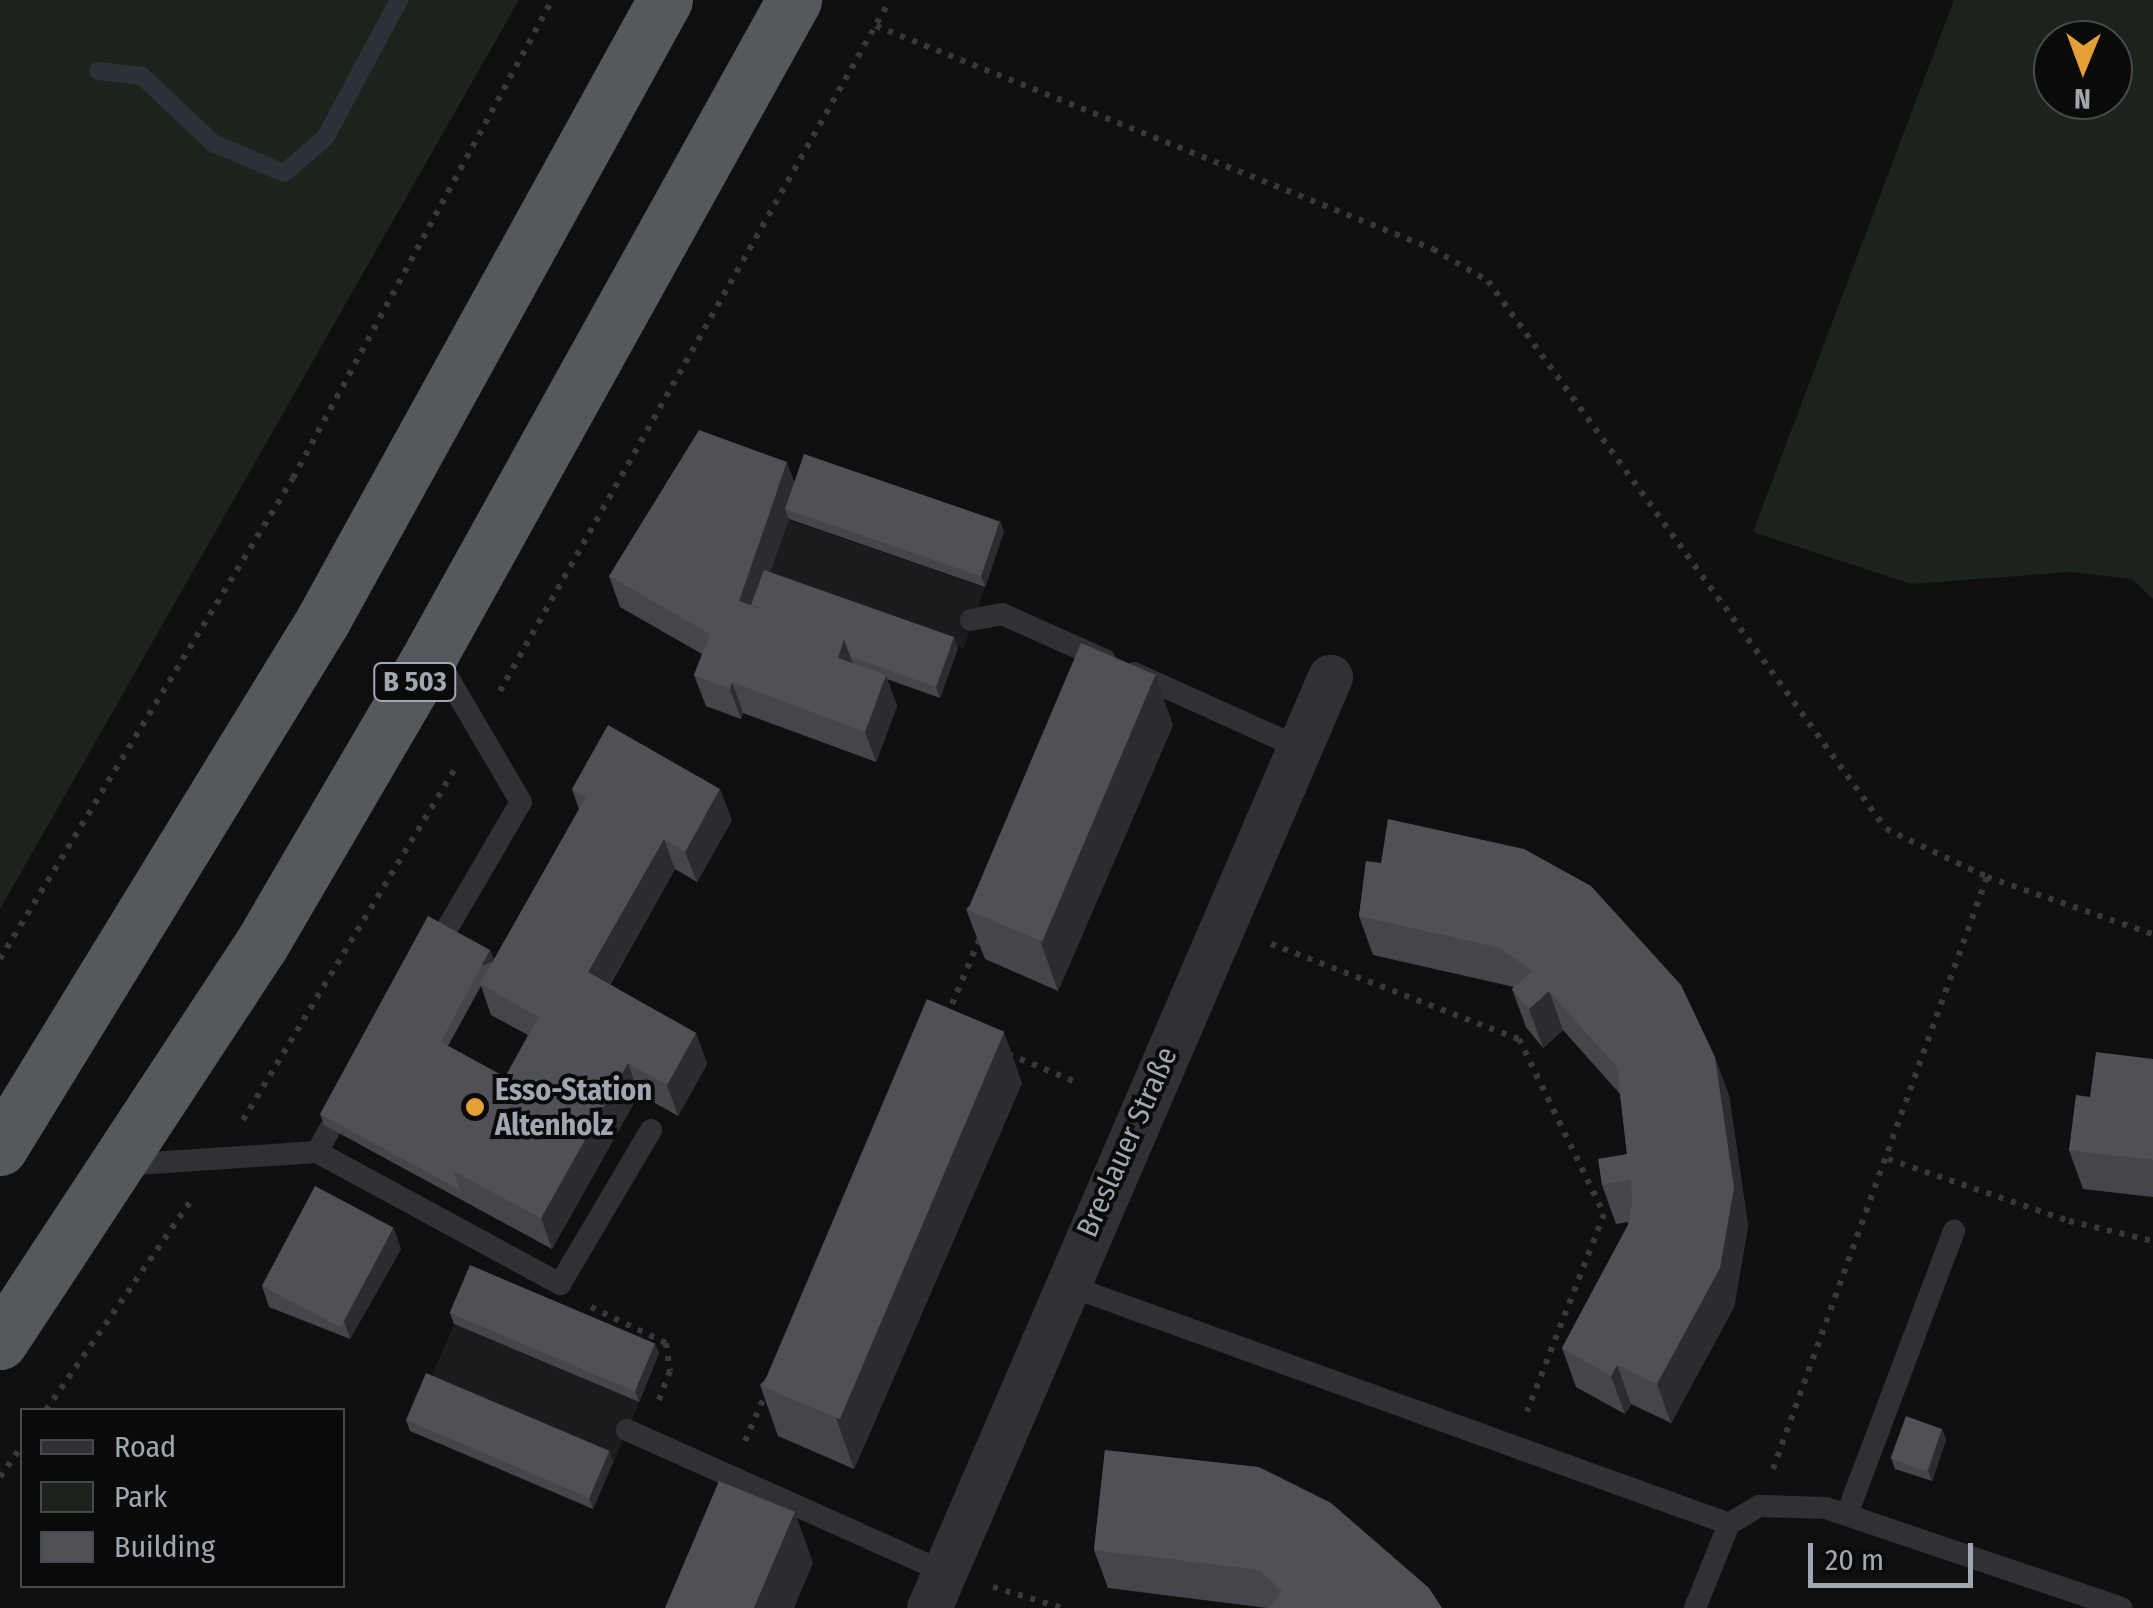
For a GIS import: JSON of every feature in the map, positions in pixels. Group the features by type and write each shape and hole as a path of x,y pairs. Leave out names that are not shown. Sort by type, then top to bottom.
{"highway":[{"path":"0,1148 323,620 664,0"},
{"name":"B 503","path":"0,1342 261,945 432,652 794,0"}],"street":[{"name":"Breslauer Straße","path":"937,1590 1064,1284 1330,677"}],"lane":[{"path":"971,620 1002,614 1300,748"},
{"path":"432,652 521,802 444,934"},
{"path":"317,1152 330,1129"},
{"path":"119,1165 317,1152 560,1284 651,1130"},
{"path":"1847,1514 1954,1231"},
{"path":"1064,1284 1729,1524"},
{"path":"636,1434 731,1475 937,1590"},
{"path":"1695,1608 1729,1524 1759,1506 1847,1514 2122,1608"}],"path":[{"path":"0,959 293,478 552,0"},
{"path":"876,26 1433,249 1488,281 1886,829 1987,877 2153,934"},
{"path":"1759,1506 1888,1159 1987,877"},
{"path":"1224,926 1519,1039 1604,1214 1514,1446"},
{"path":"942,1026 984,927"},
{"path":"992,1047 1076,1082"},
{"path":"1888,1159 2069,1221 2153,1242"},
{"path":"560,1284 594,1309 666,1342 670,1371 636,1434"},
{"path":"731,1475 772,1378"},
{"path":"0,1478 20,1448"},
{"path":"937,1590 1062,1608"}],"shaded area":[{"path":"789,520 985,587 964,649 768,581"},
{"path":"454,1324 639,1403 614,1462 429,1384"}],"green space":[{"path":"0,0 519,0 0,909"},
{"path":"1954,0 2153,0 2153,599 2132,579 2070,572 1911,584 1753,532"}],"building":[{"path":"699,430 787,462 739,601 844,639 838,658 886,675 865,732 732,682 730,689 694,675 710,634 609,576"},
{"path":"804,454 1000,521 981,576 785,509"},
{"path":"764,570 954,637 936,687 851,657 844,639 751,605"},
{"path":"1081,643 1156,675 1042,942 968,910"},
{"path":"608,725 720,789 685,852 664,839 588,972 696,1033 667,1085 628,1063 541,1218 453,1171 539,1017 480,984 586,797 572,789"},
{"path":"1388,819 1524,849 1591,886 1681,985 1715,1057 1734,1188 1720,1268 1657,1384 1617,1365 1611,1376 1562,1348 1628,1225 1631,1180 1602,1185 1598,1159 1627,1154 1617,1067 1549,991 1529,1009 1512,989 1532,971 1500,948 1359,916 1366,861 1381,863"},
{"path":"428,916 490,950 441,1042 505,1077 453,1171 460,1190 320,1114"},
{"path":"927,999 1004,1032 840,1419 763,1387"},
{"path":"2096,1052 2153,1059 2153,1160 2069,1150 2076,1095 2090,1097"},
{"path":"315,1186 394,1228 341,1328 262,1286"},
{"path":"470,1265 655,1344 635,1391 450,1313"},
{"path":"426,1373 609,1451 589,1498 406,1420"},
{"path":"1906,1416 1942,1429 1926,1471 1891,1458"},
{"path":"1105,1450 1259,1467 1331,1503 1429,1588 1442,1608 1269,1608 1282,1591 1260,1570 1094,1550"},
{"path":"719,1481 795,1512 754,1608 665,1608"}],"waterway":[{"path":"98,71 142,76 213,143 284,173 325,138 399,0"}],"place":[{"name":"Esso-Station Altenholz","path":"475,1107"}]}
